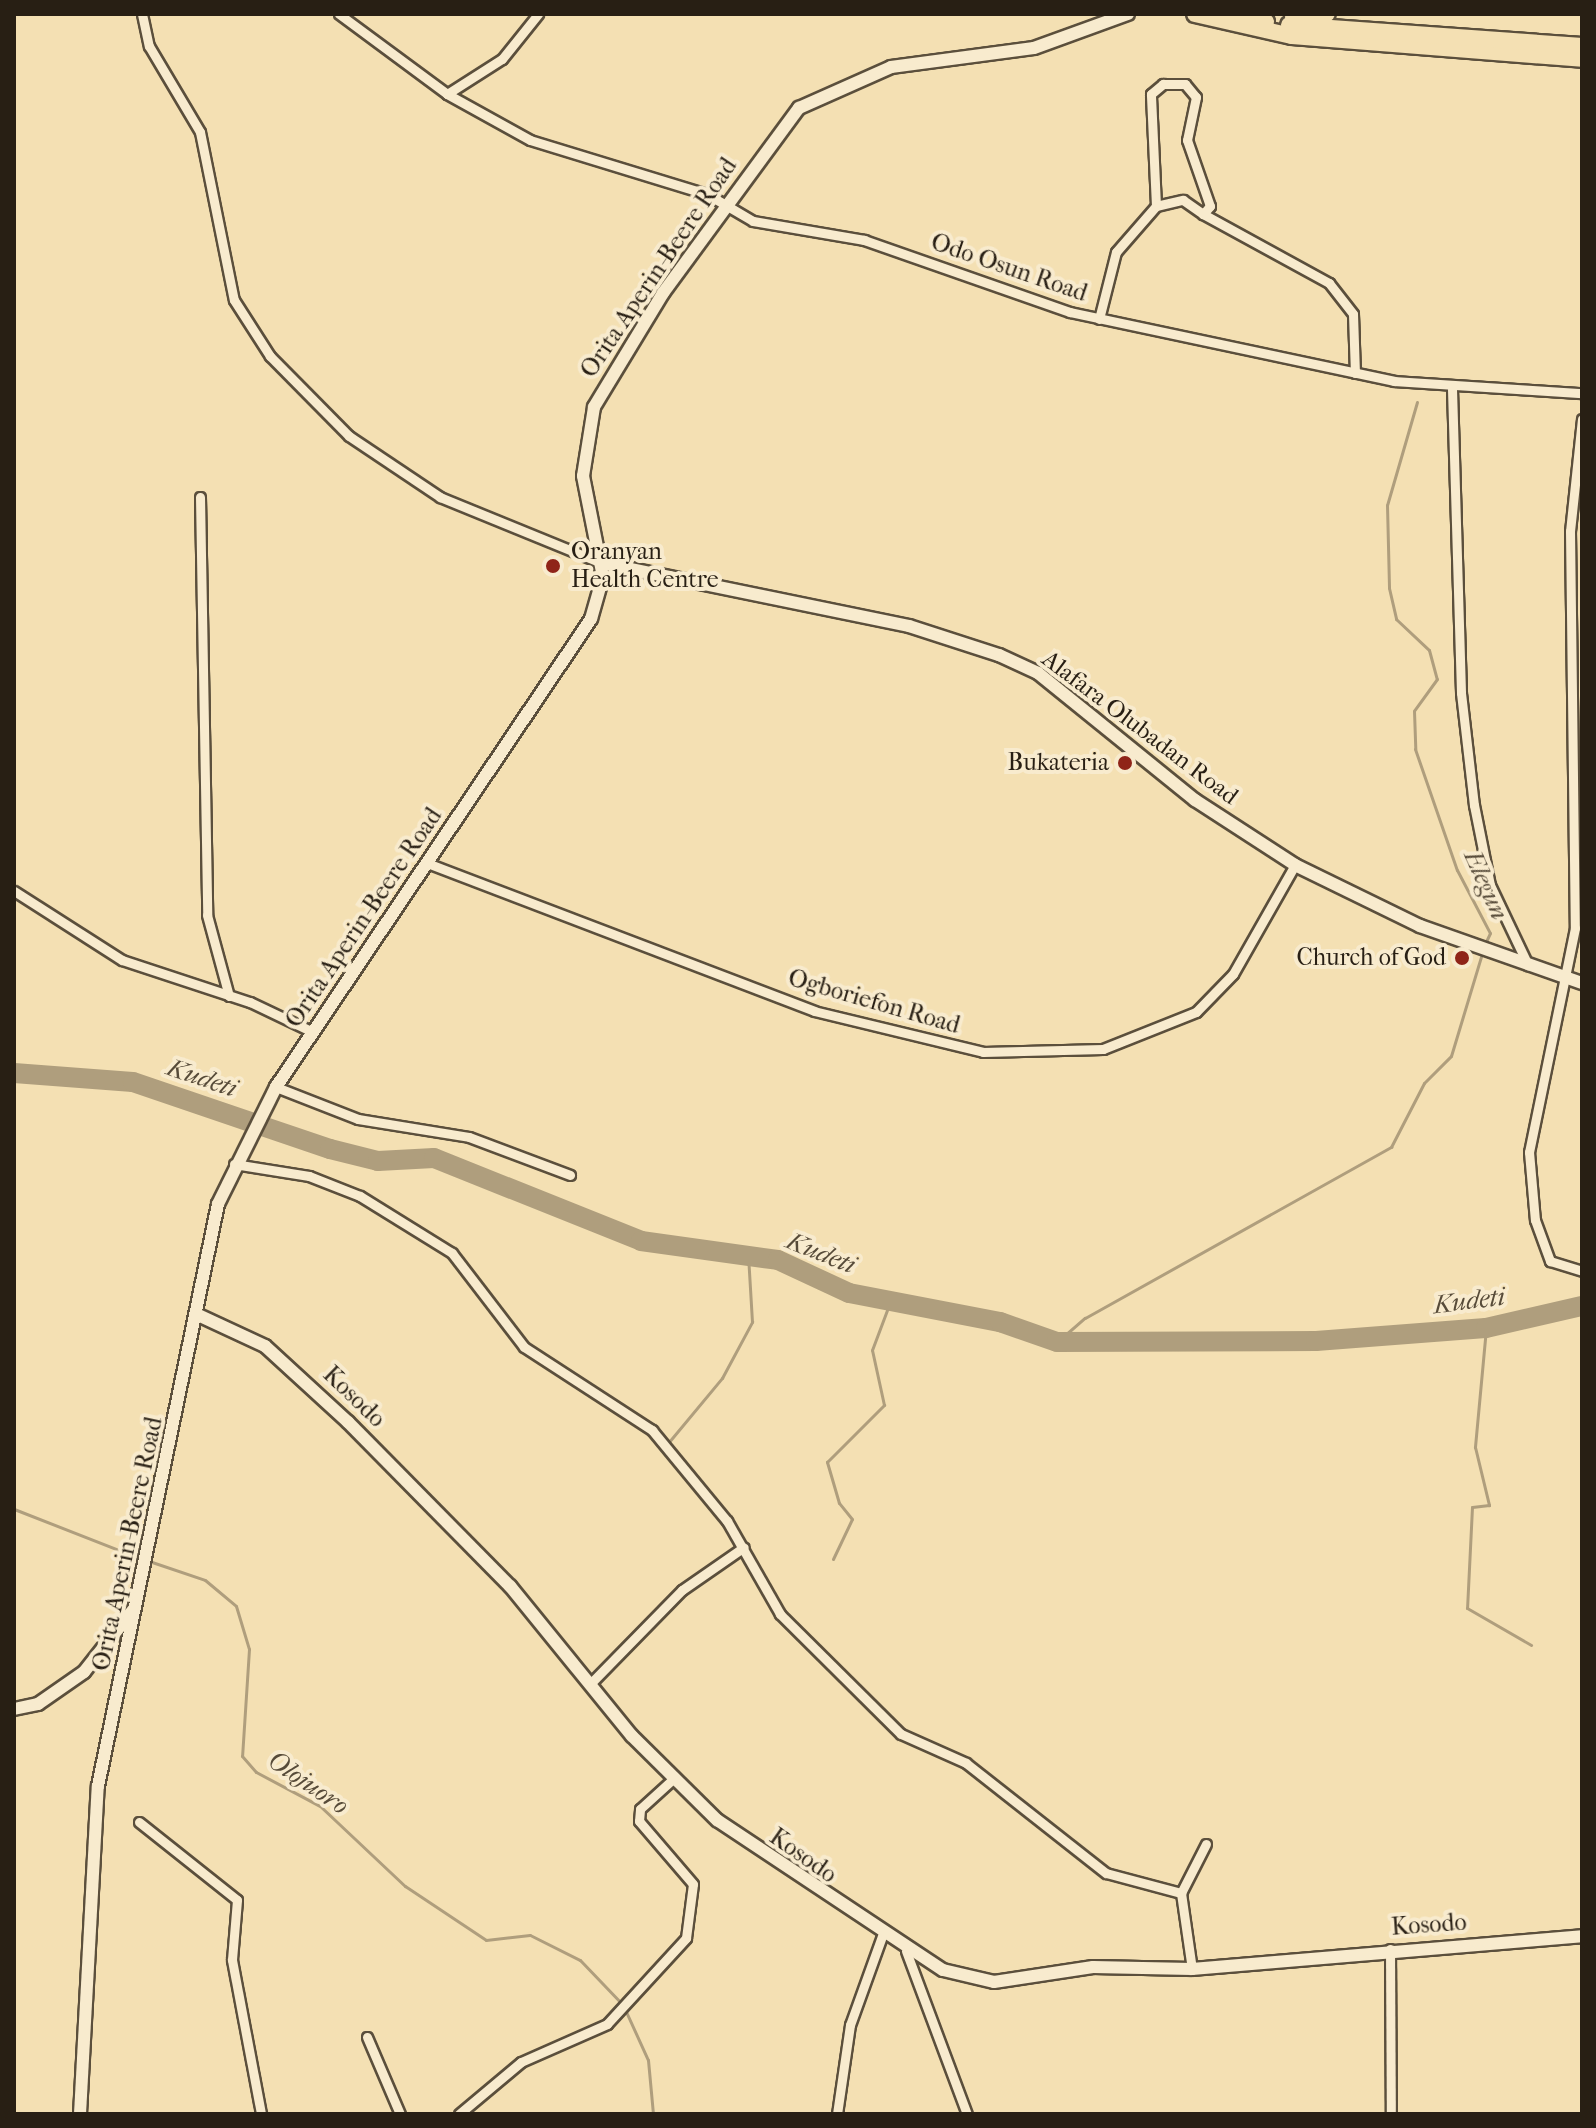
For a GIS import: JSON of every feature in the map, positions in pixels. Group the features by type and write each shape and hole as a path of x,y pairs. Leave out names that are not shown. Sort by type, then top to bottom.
{"highway":[{"path":"1195,14 1260,24 1582,59"},
{"path":"1237,14 1260,24 1582,46"},
{"path":"1260,24 1327,14"}],"main road":[{"name":"Orita Aperin-Beere Road","path":"1073,33 1097,14"},
{"name":"Orita Aperin-Beere Road","path":"80,2114 98,1786 145,1573 196,1314 207,1242 234,1164 276,1087 582,636 601,592 602,563 583,476 594,407 663,293 728,207 783,123 841,84 891,67 1034,48 1128,14"},
{"name":"Alafara Olubadan Road","path":"602,563 909,626 999,655 1038,673 1195,800 1295,865 1392,914 1563,979 1582,983"},
{"name":"Kosodo","path":"196,1314 236,1329 294,1369 510,1586 589,1685 673,1779 747,1843 906,1951 967,1979 994,1982 1093,1967 1192,1969 1390,1949 1582,1936"},
{"path":"14,1709 38,1704 84,1672 137,1605"}],"street":[{"path":"142,14 149,46 200,132 234,300 270,356 349,436 401,473 479,518 602,563"},
{"name":"Odo Osun Road","path":"339,14 447,94 530,140 679,184 772,226 864,240 1099,319 1355,373 1452,389 1582,393"},
{"path":"447,94 502,59 538,14"},
{"path":"1156,206 1151,94 1163,84 1185,84 1196,97 1187,140 1210,206 1203,214"},
{"path":"1099,319 1116,252 1156,206 1183,200 1329,283 1353,314 1355,373"},
{"path":"1452,389 1458,634 1474,805 1490,885 1528,965"},
{"path":"1582,419 1570,531 1575,928 1531,1125 1529,1189 1550,1261 1582,1271"},
{"path":"200,497 207,915 229,996"},
{"name":"Ogboriefon Road","path":"427,863 814,1011 983,1052 1103,1049 1196,1012 1233,974 1295,865"},
{"path":"14,891 122,960 229,996 313,1032"},
{"path":"276,1087 358,1119 469,1137 570,1175"},
{"path":"234,1164 309,1176 360,1196 452,1253 524,1347 652,1430 744,1547 780,1614 901,1734 966,1763 1106,1873 1181,1893"},
{"path":"589,1685 682,1590 744,1547"},
{"path":"459,2114 521,2062 607,2024 651,1983 686,1938 696,1896 639,1821 640,1809 673,1779"},
{"path":"139,1822 237,1900 232,1960 261,2114"},
{"path":"1192,1969 1181,1893 1206,1844"},
{"path":"837,2114 850,2025 882,1936"},
{"path":"1390,1949 1391,2114"},
{"path":"906,1951 967,2114"},
{"path":"367,2037 400,2114"}],"waterway":[{"name":"Elegun","path":"1417,402 1387,505 1389,588 1396,619 1429,650 1437,679 1414,711 1415,749 1457,870 1490,933 1484,946"},
{"name":"Elegun","path":"1057,1342 1085,1318 1391,1147 1424,1083 1451,1056 1482,953"},
{"name":"Kudeti","path":"14,1073 133,1082 330,1149 378,1161 434,1158 641,1241 778,1260 849,1293 1000,1322 1057,1342 1316,1341 1486,1328 1582,1306"},
{"path":"668,1443 722,1378 752,1322 748,1255"},
{"path":"833,1559 852,1519 839,1503 827,1462 884,1405 872,1350 890,1302"},
{"path":"1486,1328 1475,1447 1489,1505 1472,1507 1467,1608 1531,1645"},
{"name":"Olojuoro","path":"14,1509 139,1558"},
{"name":"Olojuoro","path":"146,1560 205,1580 236,1606 249,1649 242,1756 256,1772 320,1806 405,1886 486,1940 530,1935 580,1960 623,2005 648,2060 653,2114"}],"place":[{"name":"Oranyan Health Centre","path":"553,566"},
{"name":"Bukateria","path":"1125,763"},
{"name":"Church of God","path":"1462,958"}]}
